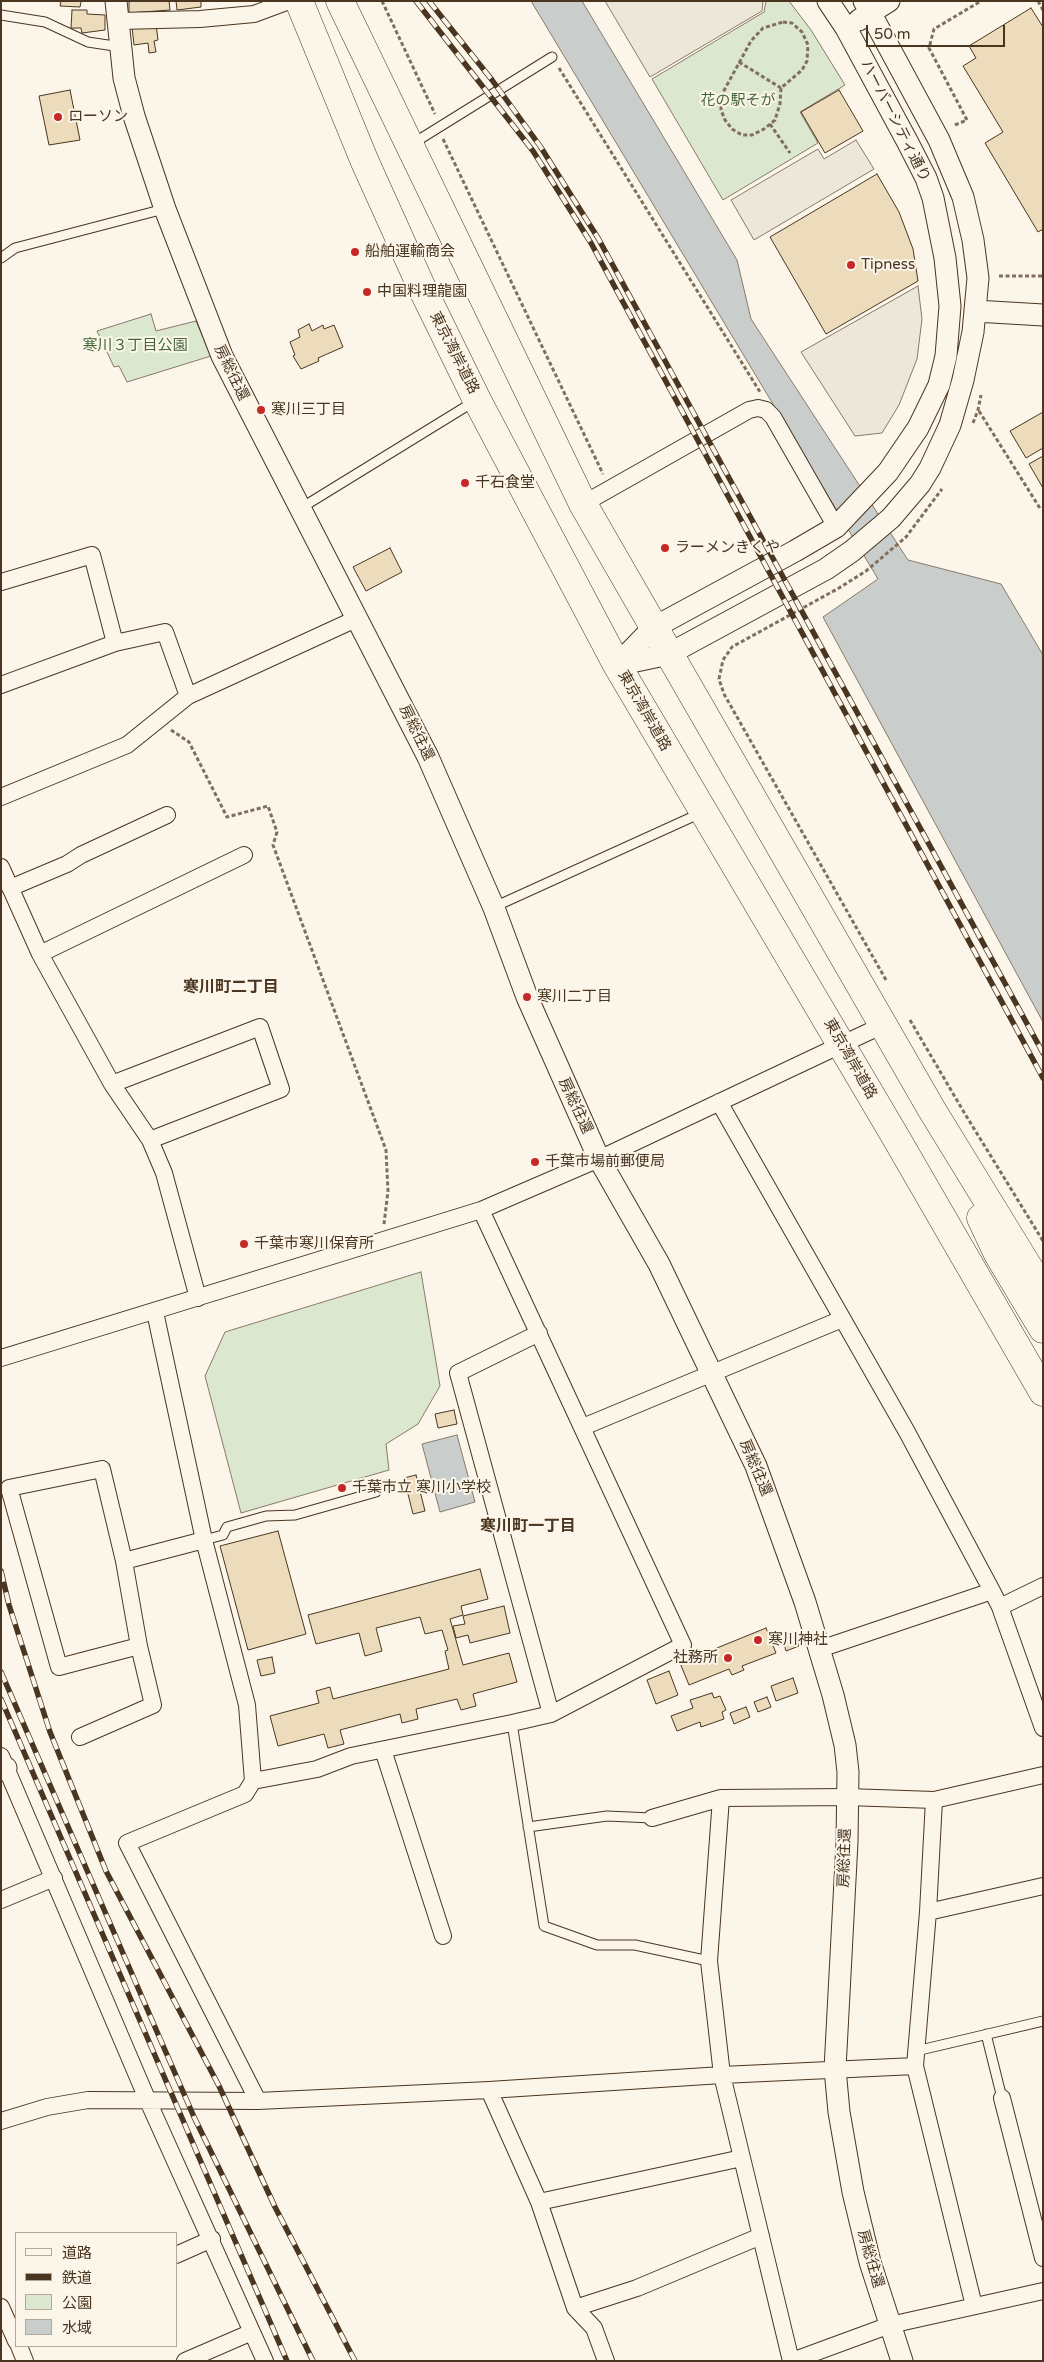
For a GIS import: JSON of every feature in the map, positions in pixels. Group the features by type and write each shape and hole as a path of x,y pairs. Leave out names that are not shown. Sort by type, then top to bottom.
{"highway":[{"name":"東京湾岸道路","path":"299,1 391,222 477,400 617,665 841,1044 1043,1392"},
{"path":"340,1 583,504 932,1110 1043,1291"},
{"path":"932,1110 998,1254 1043,1329"}],"street":[{"path":"118,11 200,19 254,14 289,1"},
{"name":"ハーバーシティ通り","path":"617,665 653,628 795,552 836,527 888,472 918,428 939,385 946,356 949,330 948,279 936,215 926,178 846,28 830,2"},
{"path":"846,28 875,5"},
{"name":"ハーバーシティ通り","path":"617,665 669,654 826,569 852,551 891,518 925,476 950,425 963,380 976,311 978,278 973,240 963,197 939,140 875,5"},
{"name":"房総往還","path":"118,11 124,78 129,97 165,209 222,356 428,757 494,908 527,997 599,1159 659,1264 756,1466 820,1650 845,1745 848,1772 847,1842 835,2069 839,2112 853,2192 870,2262 902,2361"},
{"path":"976,311 1043,315"},
{"path":"583,504 749,410 758,408 766,410 773,417 836,527"},
{"path":"1,582 92,555 116,643"},
{"path":"1,797 127,745 188,696 358,618"},
{"path":"1,685 116,643 166,632 188,696"},
{"path":"10,888 67,864 80,855 167,814"},
{"path":"40,954 244,855"},
{"path":"1,867 40,954 112,1084 150,1140 164,1173 198,1298"},
{"path":"1,1358 481,1210 599,1159 883,1025"},
{"path":"112,1084 260,1027 281,1089 150,1140"},
{"path":"719,1102 907,1432 992,1591 1000,1607 1043,1728"},
{"path":"253,1781 317,1769 351,1756 551,1714 683,1645 481,1210"},
{"path":"155,1312 204,1540 247,1705 253,1781 245,1794 127,1843 258,2101"},
{"path":"583,1427 712,1375 842,1319"},
{"path":"539,1333 458,1373 551,1714"},
{"path":"80,1737 153,1705 139,1646 124,1561 102,1469 9,1488 58,1667 139,1646"},
{"path":"124,1561 204,1540"},
{"path":"1000,1607 1043,1586"},
{"path":"820,1650 992,1591"},
{"path":"383,1750 443,1936"},
{"path":"3,1764 54,1878 148,2101 212,2239 265,2361"},
{"path":"652,1818 721,1798 934,1800 1043,1775"},
{"path":"721,1798 710,1961 722,2075 792,2361 890,2325 1043,2291"},
{"path":"934,1800 928,1912 916,2059 974,2306"},
{"path":"1,1900 54,1878"},
{"path":"928,1912 1043,1886"},
{"path":"1,2120 47,2107 88,2100 258,2101 489,2090 835,2069 916,2059"},
{"path":"489,2090 539,2202 575,2308 594,2328 606,2361"},
{"path":"1002,2098 1043,2258"},
{"path":"539,2202 742,2158"},
{"path":"575,2308 637,2288 761,2236"},
{"path":"178,2254 212,2239"},
{"path":"1,2307 11,2332"},
{"path":"185,2361 252,2332"},
{"path":"18,2347 25,2361"}],"lane":[{"path":"1,15 45,22 88,42 121,47"},
{"path":"410,146 552,57"},
{"path":"1,258 15,248 165,209"},
{"path":"300,508 477,400"},
{"path":"494,908 704,812"},
{"path":"204,1540 223,1535 227,1527 266,1516 295,1515 376,1492"},
{"path":"512,1723 544,1926 598,1945 635,1945 710,1961"},
{"path":"528,1827 607,1816 652,1818"},
{"path":"916,2059 986,2034 1043,2021"},
{"path":"986,2034 1002,2098"}],"path":[{"path":"382,1 439,127 604,477"},
{"path":"955,125 967,120 929,48 934,30 981,1"},
{"path":"1038,1 1043,10"},
{"path":"792,23 802,32 808,45 807,61 802,70 781,88 780,104 775,120 752,135 742,135 732,129 725,120 721,110 721,96 739,62 750,41 770,24 792,23"},
{"path":"552,57 761,392"},
{"path":"739,62 781,88"},
{"path":"770,124 790,154"},
{"path":"999,276 1043,276"},
{"path":"978,410 1041,510"},
{"path":"886,980 724,694 720,679 723,660 732,647 839,588 866,570 906,537"},
{"path":"146,728 163,728 176,732 189,742 228,817 268,806 277,832 273,845 386,1150 388,1191 383,1228 375,1242"},
{"path":"910,1020 1043,1241"}],"green space":[{"name":"花の駅そが","path":"766,1 789,1 811,30 845,85 800,112 818,143 723,200 652,79 764,12"},
{"name":"寒川３丁目公園","path":"151,314 156,331 196,321 211,356 127,382 119,366 114,367 97,331"},
{"path":"421,1272 440,1386 418,1424 386,1444 389,1470 241,1513 205,1376 225,1332"}],"shaded area":[{"path":"605,1 763,1 762,11 650,77"},
{"path":"856,140 874,169 754,240 731,200 818,149 824,159"},
{"path":"918,286 922,319 917,359 899,405 882,433 855,436 801,352"}],"water":[{"path":"531,1 582,1 737,260 751,319 908,560 1001,584 1043,655 1043,1022 823,617 878,579"},
{"path":"457,1435 475,1502 440,1512 422,1444"}],"building":[{"path":"61,1 81,2 80,7 60,6"},
{"path":"129,1 169,1 170,10 129,13"},
{"path":"176,1 201,1 201,7 177,10"},
{"path":"1031,8 1043,27 1043,229 1038,232 985,143 1003,132 963,66 976,58 969,46"},
{"path":"72,10 87,10 87,14 105,15 105,30 82,33 81,28 71,28"},
{"path":"156,24 158,40 154,41 156,52 149,53 148,43 134,45 132,27"},
{"path":"70,90 80,140 49,145 39,96"},
{"path":"839,90 863,131 825,153 801,112"},
{"name":"Tipness","path":"877,174 899,212 913,249 918,281 826,334 770,237"},
{"path":"309,324 312,331 323,325 324,329 334,325 343,347 318,358 319,361 301,369 293,356 295,355 290,342 300,337 298,330"},
{"path":"1043,412 1043,448 1026,458 1010,431"},
{"path":"1043,456 1043,488 1029,464"},
{"path":"390,548 402,572 366,591 353,567"},
{"path":"454,1410 457,1424 438,1428 435,1414"},
{"path":"416,1475 425,1511 413,1514 404,1478"},
{"path":"278,1531 306,1634 248,1650 220,1546"},
{"path":"480,1569 488,1599 461,1606 463,1615 450,1619 463,1665 509,1653 517,1682 473,1694 476,1706 461,1710 457,1699 416,1709 418,1719 402,1723 400,1714 340,1730 344,1744 328,1748 324,1734 278,1746 270,1716 319,1703 316,1691 330,1687 333,1699 449,1669 445,1651 448,1650 442,1630 425,1634 420,1617 376,1628 382,1651 365,1656 359,1633 316,1644 308,1615"},
{"path":"504,1606 510,1633 470,1643 468,1635 456,1638 453,1626 465,1624 463,1616"},
{"name":"社務所","path":"766,1628 776,1653 742,1666 744,1670 732,1675 729,1669 689,1685 680,1663"},
{"path":"796,1637 799,1646 786,1651 783,1641"},
{"path":"272,1657 275,1673 261,1676 257,1660"},
{"path":"669,1671 678,1695 656,1704 647,1680"},
{"path":"793,1678 798,1693 776,1701 771,1686"},
{"path":"712,1693 714,1698 720,1696 726,1710 722,1712 724,1719 701,1727 700,1722 677,1731 671,1716 693,1708 690,1700"},
{"path":"767,1697 771,1707 758,1712 754,1702"},
{"path":"746,1707 750,1717 734,1724 730,1713"}],"railway":[{"path":"416,1 533,151 591,243 1043,1078"},
{"path":"429,1 492,80 540,146 598,238 1043,1053"},
{"path":"1,1571 9,1605 50,1732 106,1871 219,2086 275,2207 355,2361"},
{"path":"1,1672 194,2117 313,2361"},
{"path":"1,1699 287,2361"}],"place":[{"name":"ローソン","path":"58,117"},
{"name":"船舶運輸商会","path":"355,252"},
{"name":"Tipness","path":"851,265"},
{"name":"中国料理龍園","path":"367,292"},
{"name":"寒川三丁目","path":"261,410"},
{"name":"千石食堂","path":"465,483"},
{"name":"ラーメンきくや","path":"665,548"},
{"name":"寒川二丁目","path":"527,997"},
{"name":"千葉市場前郵便局","path":"535,1162"},
{"name":"千葉市寒川保育所","path":"244,1244"},
{"name":"千葉市立 寒川小学校","path":"342,1488"},
{"name":"寒川神社","path":"758,1640"},
{"name":"社務所","path":"728,1658"}],"district":[{"name":"寒川町二丁目","path":"231,988"},
{"name":"寒川町一丁目","path":"528,1527"}]}
